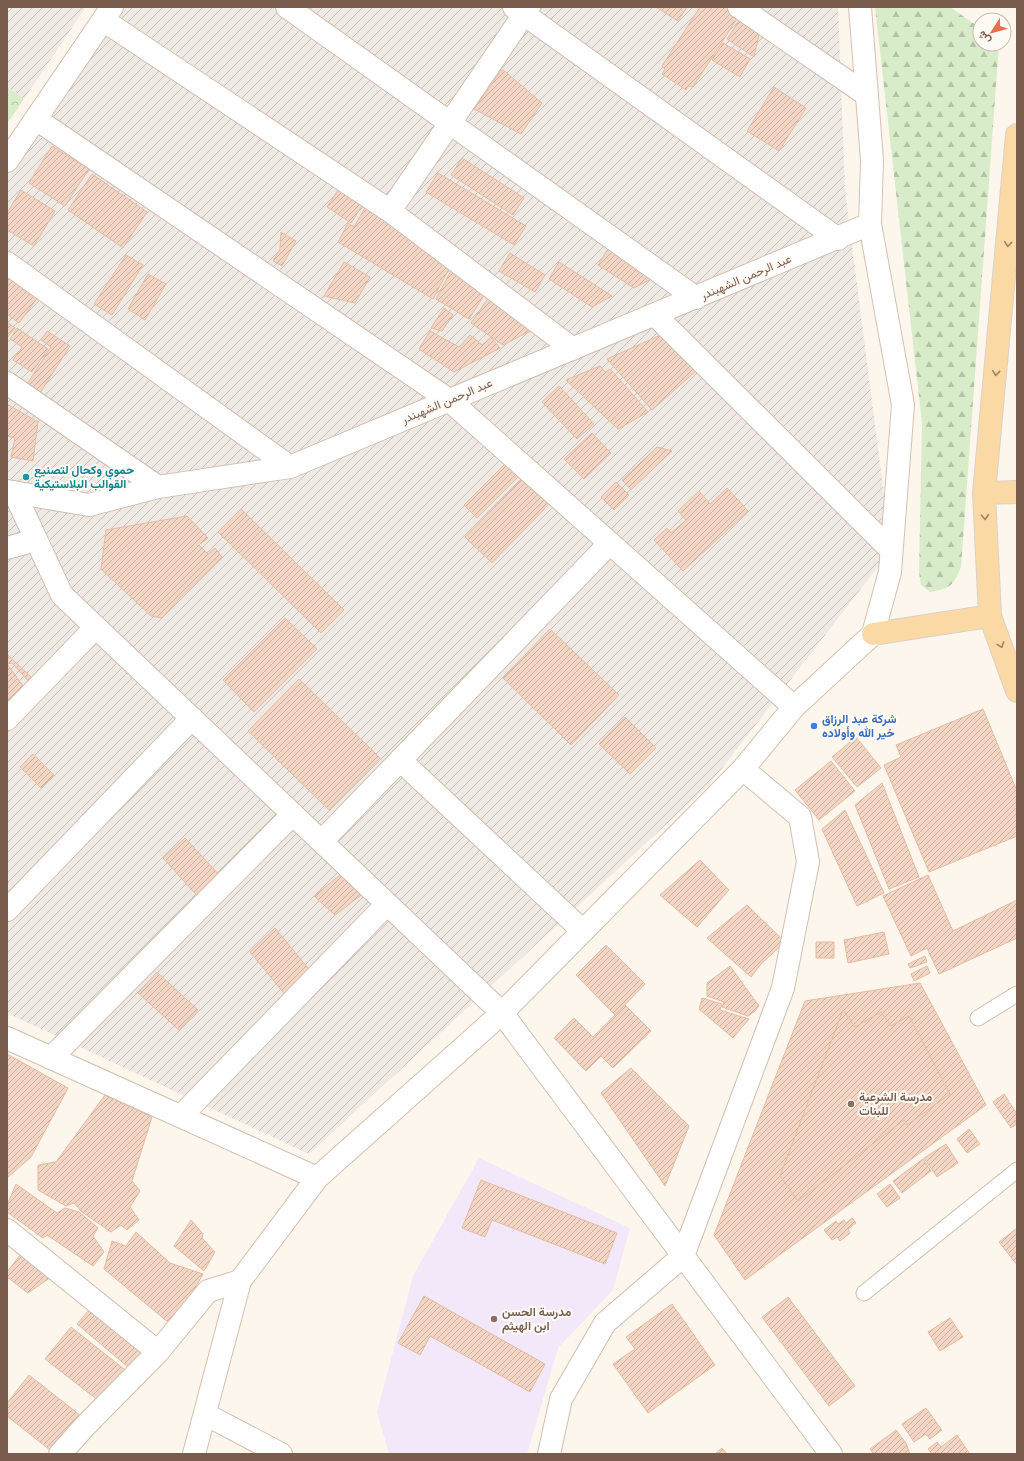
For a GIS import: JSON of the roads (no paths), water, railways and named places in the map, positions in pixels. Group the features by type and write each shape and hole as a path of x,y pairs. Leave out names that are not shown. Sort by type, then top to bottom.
{"main road":[{"path":"1017,135 1016,176 984,493 990,616 1017,691"},
{"path":"984,493 1017,492"},
{"path":"873,634 990,616"}],"street":[{"path":"288,7 696,298"},
{"path":"739,7 867,96"},
{"path":"194,1454 240,1281 317,1178 502,1013 743,769 794,707 873,634 890,572 903,405 870,224 872,160 860,7"},
{"path":"390,211 450,123 522,9 838,239"},
{"path":"7,161 108,14 390,211 573,349"},
{"path":"36,119 449,400 794,707"},
{"name":"عبد الرحمن الشهبندر","path":"10,492 89,505 158,487 290,466 838,239 870,224"},
{"path":"7,263 290,466"},
{"path":"655,315 892,550"},
{"path":"7,383 158,487"},
{"path":"10,492 36,540 62,595 502,1013 831,1454"},
{"path":"7,548 36,540"},
{"path":"322,841 610,543"},
{"path":"7,719 96,627"},
{"path":"7,910 192,718"},
{"path":"400,760 583,931"},
{"path":"549,1454 561,1399 604,1323 683,1256 783,988 808,862 800,817 743,769"},
{"path":"51,1058 293,814"},
{"path":"181,1116 387,904"},
{"path":"7,1038 317,1178"},
{"path":"7,1230 158,1352"},
{"path":"60,1454 86,1425 158,1352 208,1291 240,1281"},
{"path":"205,1414 281,1454"}],"lane":[{"path":"978,1018 1017,994"},
{"path":"864,1293 1017,1170"}],"place":[{"name":"حموي وكحال لتصنيع القوالب البلاستيكية","path":"26,477"},
{"name":"شركة عبد الرزاق خير الله وأولاده","path":"814,726"},
{"name":"مدرسة الشرعية للبنات","path":"851,1104"},
{"name":"مدرسة الحسن ابن الهيثم","path":"494,1319"}]}
